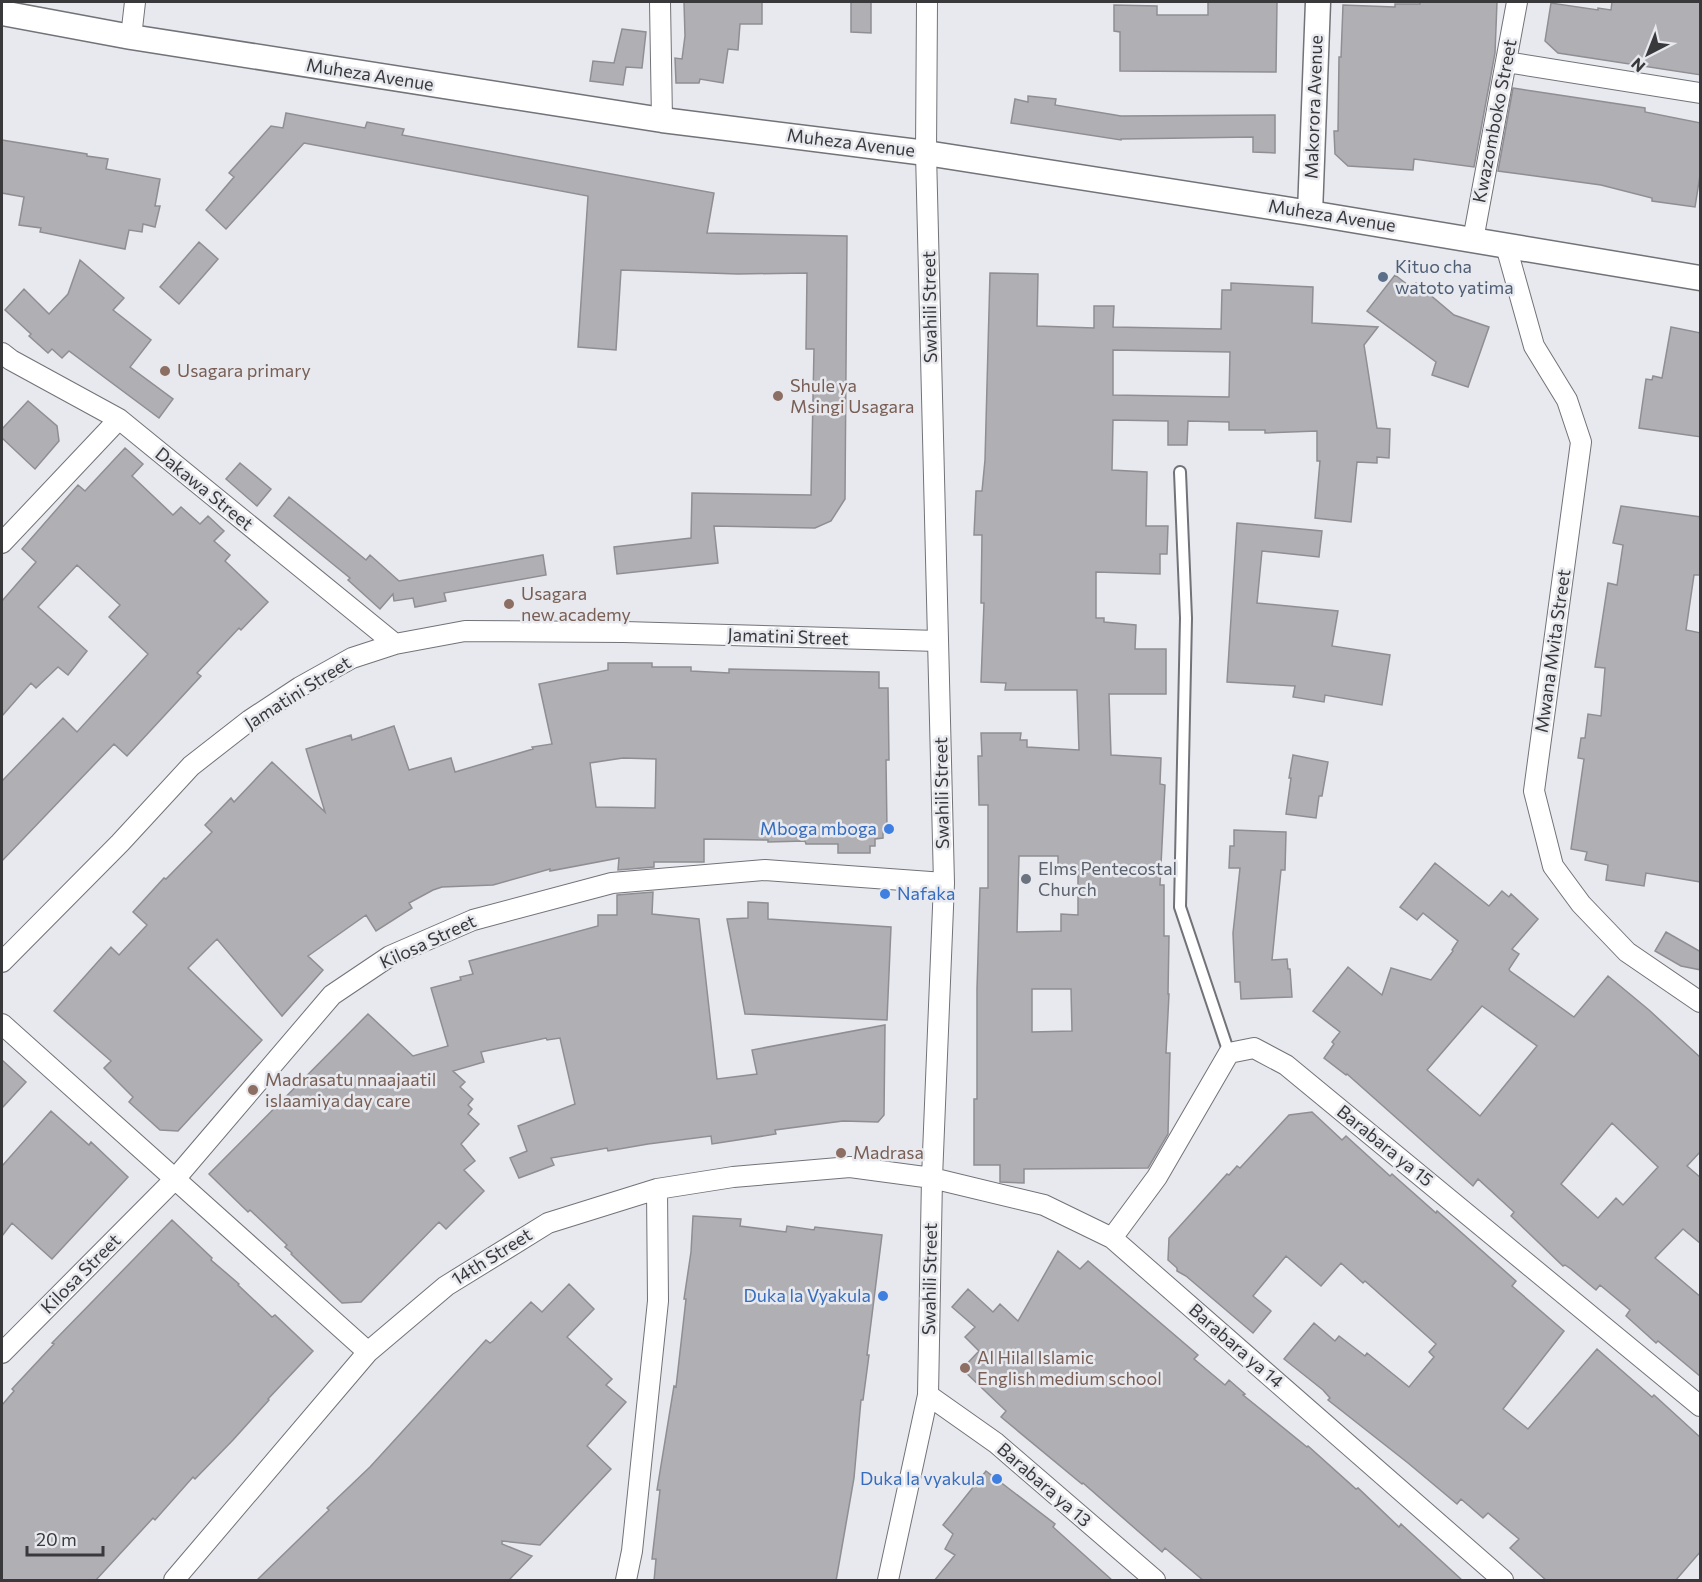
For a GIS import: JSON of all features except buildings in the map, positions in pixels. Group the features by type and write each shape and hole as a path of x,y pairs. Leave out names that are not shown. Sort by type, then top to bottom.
{"street":[{"path":"131,37 135,2"},
{"path":"660,2 662,120"},
{"name":"Swahili Street","path":"888,1581 928,1395 932,1178 944,883 926,153 927,2"},
{"name":"Makorora Avenue","path":"1310,213 1318,2"},
{"name":"Kwazomboko Street","path":"1473,240 1517,2"},
{"name":"Muheza Avenue","path":"2,13 131,37 662,120 926,153 1310,213 1701,278"},
{"path":"1506,62 1701,93"},
{"name":"Mwana Mvita Street","path":"1506,246 1534,346 1567,400 1581,442 1534,791 1553,866 1581,904 1627,952 1701,1002"},
{"name":"Dakawa Street","path":"2,353 119,419 395,644"},
{"path":"2,543 119,419"},
{"name":"Jamatini Street","path":"2,962 120,843 191,766 250,720 300,687 352,658 395,644 465,630 938,641"},
{"name":"Kilosa Street","path":"2,1353 176,1179 332,995 390,956 473,920 612,883 765,870 944,883"},
{"path":"2,1024 368,1353"},
{"name":"Barabara ya 15","path":"1229,1053 1254,1048 1286,1065 1701,1406"},
{"path":"1112,1238 1157,1177 1229,1053"},
{"name":"14th Street","path":"174,1581 368,1353 446,1286 548,1223 657,1189 734,1177 850,1167 932,1178"},
{"name":"Barabara ya 14","path":"932,1178 1044,1205 1112,1238 1503,1581"},
{"path":"626,1581 632,1551 658,1301 657,1189"},
{"name":"Barabara ya 13","path":"928,1395 996,1443 1155,1581"}],"lane":[{"path":"1180,472 1186,618 1180,907 1229,1053"}],"place":[{"name":"Kituo cha watoto yatima","path":"1383,277"},
{"name":"Usagara primary","path":"165,371"},
{"name":"Shule ya Msingi Usagara","path":"778,396"},
{"name":"Usagara new academy","path":"509,604"},
{"name":"Mboga mboga","path":"889,829"},
{"name":"Elms Pentecostal Church","path":"1026,879"},
{"name":"Nafaka","path":"885,894"},
{"name":"Madrasatu nnaajaatil islaamiya day care","path":"253,1090"},
{"name":"Madrasa","path":"841,1153"},
{"name":"Duka la Vyakula","path":"883,1296"},
{"name":"Al Hilal Islamic English medium school","path":"965,1368"},
{"name":"Duka la vyakula","path":"997,1479"}]}
